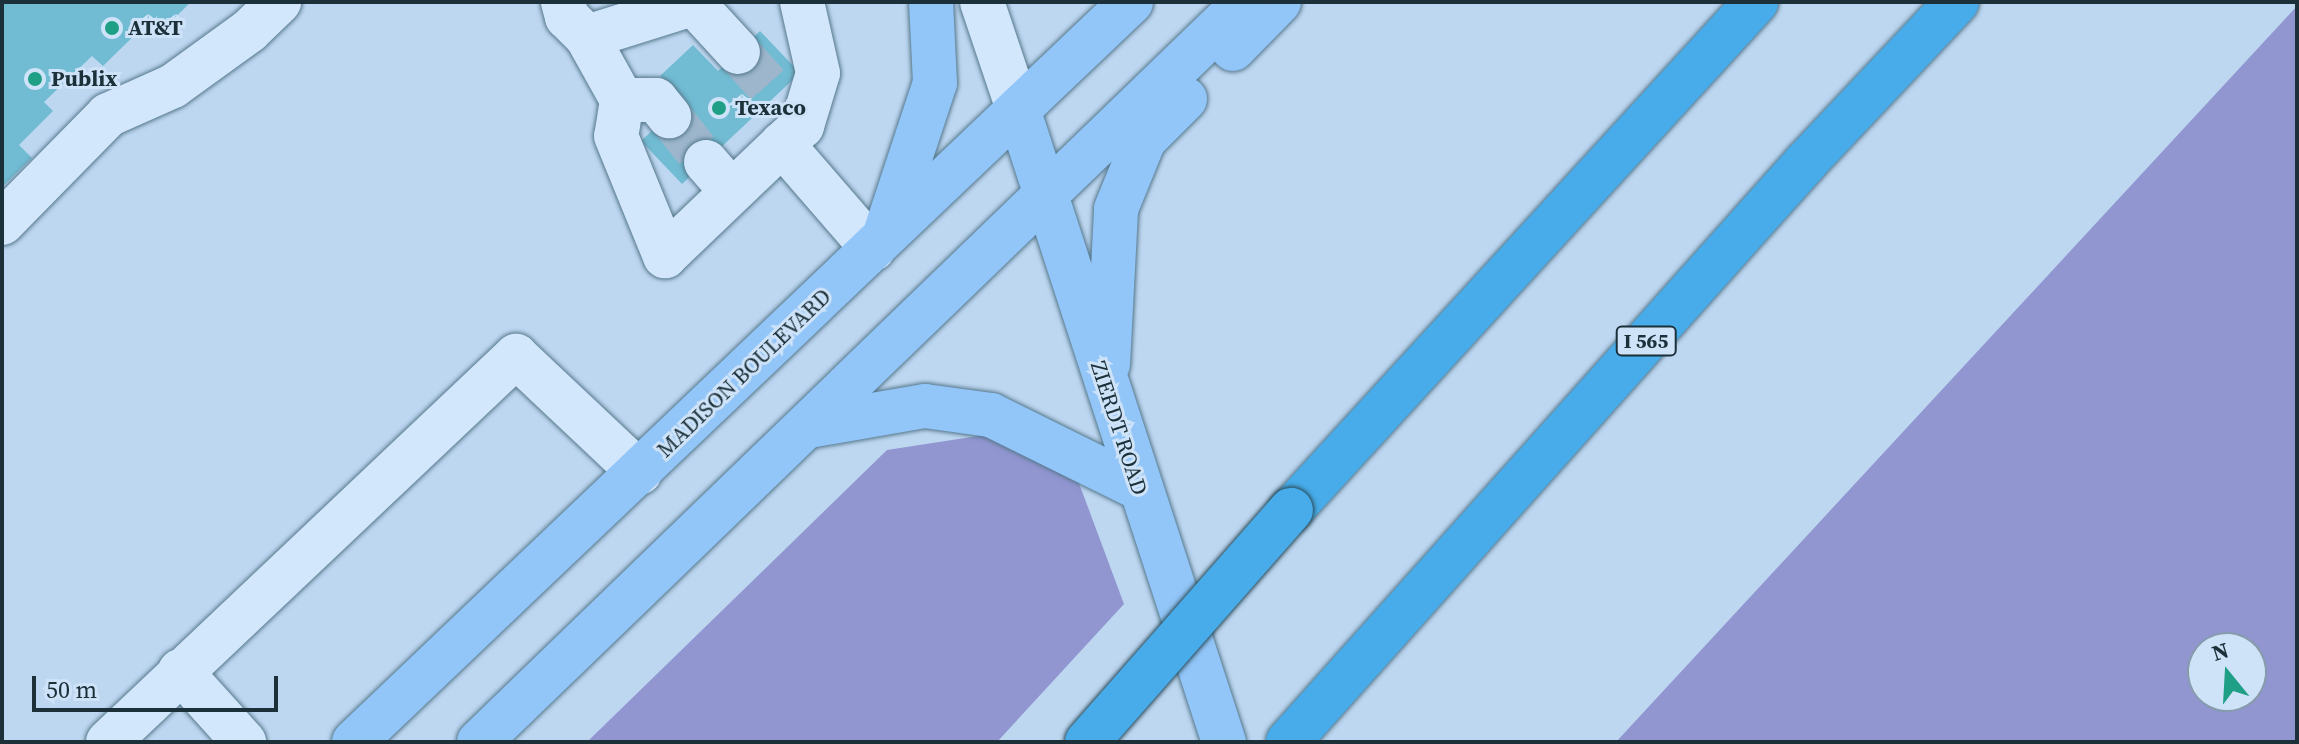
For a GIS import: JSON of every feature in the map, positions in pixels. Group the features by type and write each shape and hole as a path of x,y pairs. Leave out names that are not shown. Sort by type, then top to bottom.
{"highway":[{"path":"1087,742 1291,510 1756,2"},
{"name":"I 565","path":"1288,742 1806,162 1957,2"}],"main road":[{"path":"878,244 935,83 931,2"},
{"name":"MADISON BOULEVARD","path":"354,742 640,473 1131,2"},
{"path":"479,742 1245,2"},
{"path":"1107,390 1116,209 1127,178 1144,140 1279,2"},
{"name":"ZIERDT ROAD","path":"1019,112 1043,194 1224,742"},
{"path":"809,426 925,406 991,415 1139,488"}],"street":[{"path":"2,223 108,115 173,86 249,31 279,2"},
{"path":"563,2 567,17 587,37 622,100 616,136 665,256 718,176 786,122 818,73 802,2"},
{"path":"982,2 1019,112"},
{"path":"587,37 697,3 738,52"},
{"path":"622,100 656,100 669,116"},
{"path":"786,122 878,244"},
{"path":"108,742 516,356 640,473"},
{"path":"180,671 244,742"}],"shaded area":[{"path":"2297,6 2297,742 1616,742"},
{"path":"991,434 1067,451 1124,604 997,742 587,742 887,450"}],"building":[{"name":"Publix","path":"2,2 191,2 156,36 145,25 103,66 92,56 44,102 53,111 19,145 32,158 2,187"},
{"name":"Texaco","path":"760,31 800,73 682,184 641,141 684,101 660,76 693,45 718,71"}],"tunnel":[{"path":"738,52 776,95"},
{"path":"669,116 706,162"}],"place":[{"name":"AT&T","path":"112,28"},
{"name":"Publix","path":"35,79"},
{"name":"Texaco","path":"719,108"}]}
